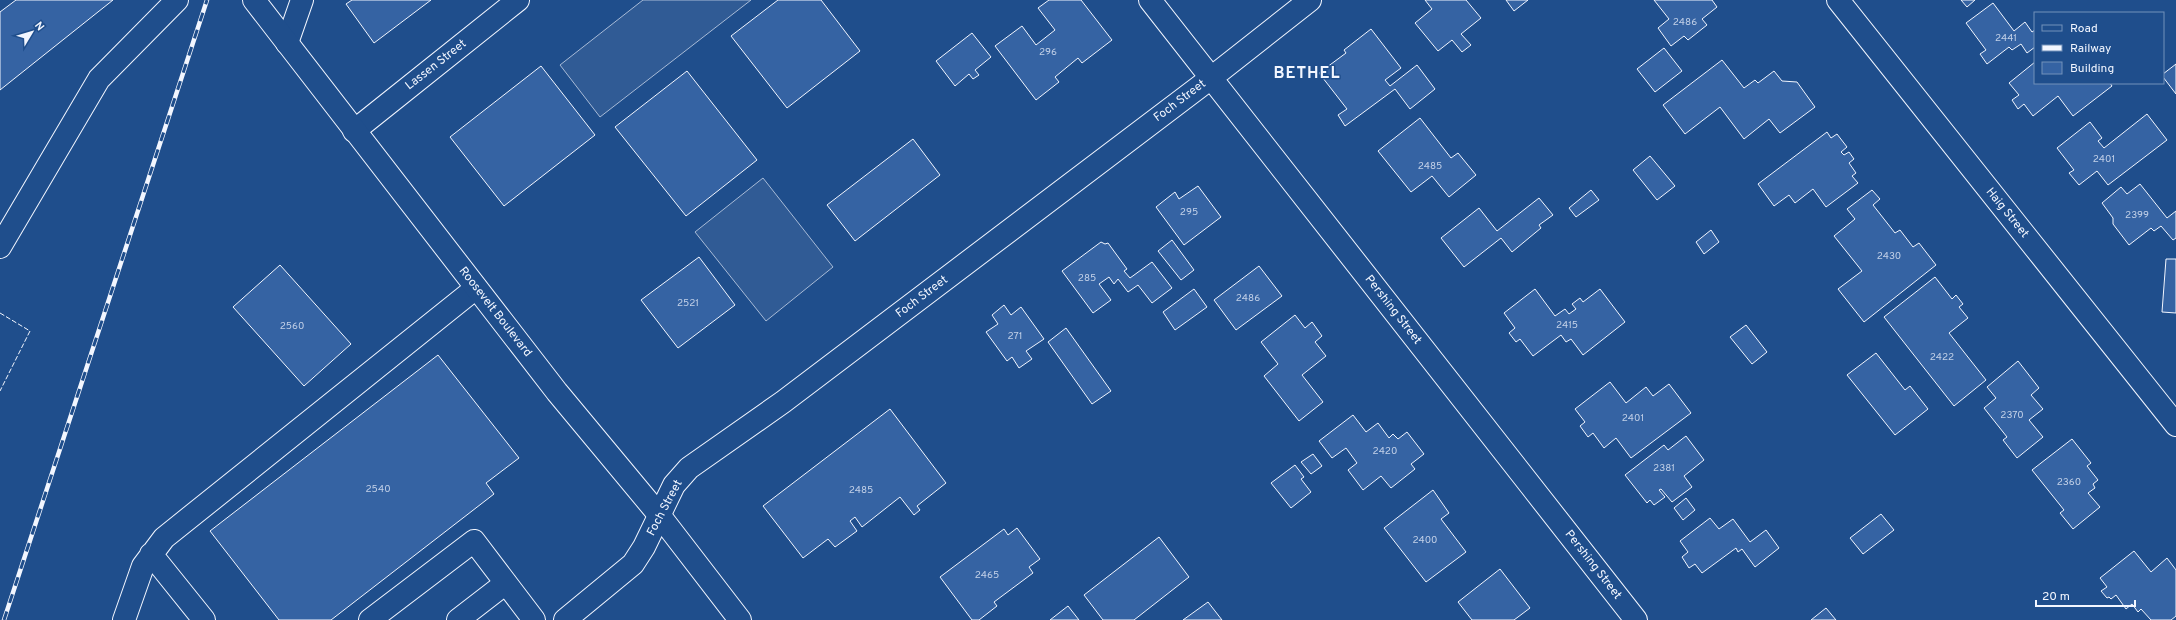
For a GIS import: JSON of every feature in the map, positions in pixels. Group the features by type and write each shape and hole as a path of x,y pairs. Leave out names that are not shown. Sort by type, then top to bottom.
{"street":[{"path":"0,247 99,79 177,0"},
{"name":"Roosevelt Boulevard","path":"254,0 557,392 660,516 740,620"},
{"path":"287,43 302,0"},
{"name":"Lassen Street","path":"354,131 518,0"},
{"name":"Pershing Street","path":"1150,0 1636,620"},
{"name":"Foch Street","path":"565,620 633,564 644,547 674,485 689,468 782,402 1211,78 1310,0"},
{"name":"Haig Street","path":"1838,0 2176,425"},
{"path":"124,620 143,566 164,538 476,288"},
{"path":"370,620 474,541 534,620"},
{"path":"151,554 204,620"},
{"path":"458,620 506,583"}],"shaded area":[{"path":"643,0 751,0 600,117 560,65"},
{"path":"763,178 833,267 766,321 695,232"}],"building":[{"path":"16,0 113,0 0,90 0,12"},
{"path":"352,0 431,0 374,43 346,4"},
{"path":"778,0 821,0 860,51 787,108 731,36"},
{"path":"1049,0 1081,0 1112,40 1082,63 1078,58 1055,77 1059,82 1036,100 995,46 1022,26 1036,45 1055,30 1038,8"},
{"path":"1425,0 1466,0 1481,18 1461,34 1471,45 1462,52 1452,40 1438,51 1415,23 1432,9"},
{"path":"1506,0 1528,0 1514,11"},
{"path":"1654,0 1712,0 1717,7 1702,19 1707,25 1688,40 1684,36 1671,46 1658,28 1669,19"},
{"path":"1961,0 1975,0 1967,7"},
{"path":"1993,3 2014,31 2025,22 2032,32 2034,31 2034,48 2027,53 2021,44 2012,50 2009,47 1987,64 1980,54 1986,50 1966,23"},
{"path":"1371,29 1401,68 1385,80 1390,86 1417,65 1435,89 1410,109 1395,89 1345,126 1338,115 1347,109 1319,73 1346,53 1344,50"},
{"path":"972,33 991,57 975,70 979,75 973,79 969,74 955,86 936,61"},
{"path":"1664,48 1682,71 1655,92 1637,69"},
{"path":"1722,60 1744,88 1755,80 1758,83 1774,71 1782,81 1797,82 1815,107 1780,133 1769,119 1744,139 1720,107 1685,134 1663,105"},
{"path":"2034,63 2034,84 2111,84 2112,86 2073,116 2058,96 2033,116 2024,104 2018,109 2012,100 2019,95 2009,83"},
{"path":"2176,64 2176,94 2164,78 2164,73"},
{"path":"541,66 595,135 504,206 450,137"},
{"path":"687,71 757,160 686,216 615,127"},
{"path":"2147,114 2167,140 2108,185 2097,171 2079,185 2069,173 2074,170 2057,148 2090,122 2102,138 2098,141 2104,148"},
{"path":"1420,118 1451,158 1458,153 1476,175 1449,197 1432,176 1411,192 1378,151"},
{"path":"1827,132 1831,138 1837,134 1847,147 1841,152 1844,155 1849,152 1854,159 1849,163 1856,173 1852,176 1858,183 1826,207 1813,189 1795,203 1789,195 1774,206 1758,184"},
{"path":"913,139 940,175 855,241 827,205"},
{"path":"1650,156 1675,186 1657,200 1633,170"},
{"path":"2140,184 2167,218 2176,211 2176,238 2173,240 2161,226 2154,231 2151,228 2129,245 2113,224 2113,218 2102,203 2121,187 2127,194"},
{"path":"1198,186 1221,217 1184,245 1156,207 1175,192 1179,199"},
{"path":"1591,190 1599,200 1576,217 1569,208"},
{"path":"1872,190 1880,199 1873,205 1895,233 1900,230 1913,247 1919,243 1936,265 1864,322 1838,289 1862,271 1834,236 1855,219 1847,209"},
{"path":"1539,198 1553,215 1539,225 1541,228 1512,252 1501,238 1464,267 1441,238 1479,208 1497,231"},
{"path":"1711,230 1719,242 1704,254 1696,242"},
{"path":"1172,240 1194,270 1181,280 1158,251"},
{"path":"1101,242 1105,244 1108,243 1127,269 1124,271 1130,278 1152,262 1172,288 1152,303 1138,285 1128,292 1118,279 1114,284 1109,277 1099,284 1111,300 1093,313 1062,271"},
{"path":"699,257 735,305 678,348 641,300"},
{"path":"2166,259 2176,259 2176,313 2162,312"},
{"path":"280,265 351,344 304,386 233,307"},
{"path":"1259,266 1282,296 1236,330 1214,300"},
{"path":"1935,277 1952,299 1956,295 1963,304 1959,307 1968,318 1949,333 1986,380 1954,406 1884,317"},
{"path":"1194,289 1207,307 1175,330 1163,312"},
{"path":"1535,289 1555,316 1565,309 1569,314 1576,309 1572,304 1580,298 1583,302 1600,289 1625,322 1583,355 1571,339 1566,342 1561,335 1533,356 1520,339 1516,342 1509,333 1515,328 1504,313"},
{"path":"1004,305 1011,315 1021,307 1044,339 1026,351 1032,359 1019,368 1012,357 1007,361 986,332 998,324 992,315"},
{"path":"1295,315 1305,328 1312,322 1322,336 1315,342 1326,356 1302,375 1323,402 1299,421 1264,376 1278,364 1261,342"},
{"path":"1746,325 1767,352 1752,364 1730,337"},
{"path":"1066,328 1111,391 1092,404 1048,342"},
{"path":"1876,353 1905,390 1910,386 1928,409 1895,435 1847,375"},
{"path":"438,355 519,458 486,483 494,494 331,620 279,620 210,531"},
{"path":"2018,361 2039,388 2031,395 2043,409 2029,420 2043,437 2017,458 2003,440 2007,437 1984,408 1996,398 1987,387"},
{"path":"1610,382 1626,403 1646,387 1653,396 1669,384 1691,413 1631,458 1616,438 1604,448 1593,433 1588,437 1580,426 1585,422 1575,409"},
{"path":"890,409 946,483 917,506 920,510 914,515 900,497 862,527 855,517 850,521 857,531 835,547 828,539 803,558 763,506"},
{"path":"1353,415 1366,432 1378,423 1389,438 1393,434 1398,439 1407,432 1424,454 1411,464 1415,469 1391,488 1381,476 1363,490 1348,470 1357,463 1346,448 1332,458 1319,441"},
{"path":"1686,436 1704,460 1684,476 1692,487 1672,502 1661,489 1659,490 1665,497 1654,505 1650,500 1647,503 1625,475 1664,445 1668,450"},
{"path":"2072,439 2091,463 2087,466 2098,480 2093,484 2095,488 2088,493 2100,507 2073,529 2060,513 2064,510 2032,470"},
{"path":"1313,454 1322,466 1311,474 1301,462"},
{"path":"1295,465 1304,477 1301,479 1311,492 1291,508 1271,483"},
{"path":"1433,490 1449,513 1441,519 1466,552 1426,582 1384,528"},
{"path":"1686,498 1695,510 1683,520 1674,508"},
{"path":"1881,514 1894,530 1863,554 1850,538"},
{"path":"1710,518 1719,529 1733,519 1750,542 1766,530 1779,548 1755,567 1742,549 1738,552 1736,548 1702,573 1695,564 1689,568 1682,557 1688,552 1680,541"},
{"path":"1017,528 1040,559 1029,567 1033,573 994,602 997,606 979,620 972,620 940,577 1004,529 1008,535"},
{"path":"1159,537 1189,577 1134,620 1103,620 1084,595"},
{"path":"2134,551 2151,572 2167,558 2176,570 2176,616 2171,620 2151,620 2141,609 2138,612 2132,604 2126,609 2116,595 2111,599 2109,597 2107,598 2101,591 2107,587 2100,578"},
{"path":"1500,569 1530,608 1514,620 1472,620 1458,602"},
{"path":"1208,602 1222,620 1183,620"},
{"path":"1068,606 1079,620 1050,620"},
{"path":"1826,608 1836,620 1811,620"}],"railway":[{"path":"4,620 207,0"}],"fence":[{"path":"0,313 30,331 0,391"}],"district":[{"name":"BETHEL","path":"1307,74"}]}
